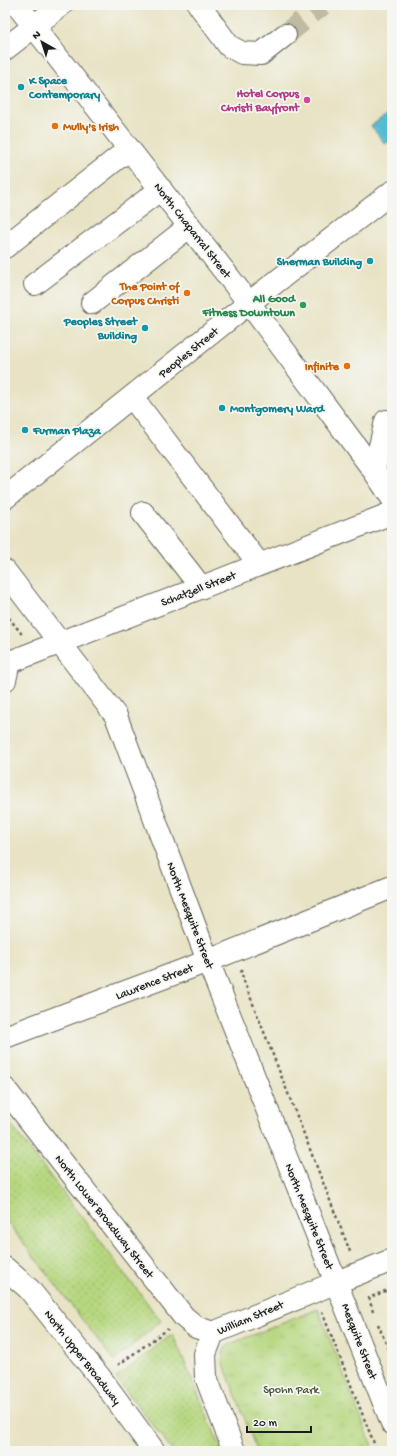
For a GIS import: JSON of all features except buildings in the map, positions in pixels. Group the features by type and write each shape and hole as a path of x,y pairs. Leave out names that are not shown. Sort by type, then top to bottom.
{"street":[{"name":"North Chaparral Street","path":"17,5 249,303 374,471 392,498"},
{"path":"5,49 61,5"},
{"path":"199,5 229,46 242,54 261,54 277,36"},
{"path":"5,247 129,149"},
{"path":"35,284 161,189"},
{"name":"Peoples Street","path":"5,498 249,303 392,192"},
{"path":"92,302 190,226"},
{"path":"132,397 259,564"},
{"path":"374,471 386,421"},
{"path":"143,513 201,587"},
{"name":"Schatzell Street","path":"6,669 60,642 392,513"},
{"name":"North Mesquite Street","path":"5,570 116,716 208,961 337,1282"},
{"name":"Lawrence Street","path":"5,1038 208,961 392,887"},
{"name":"North Lower Broadway Street","path":"5,1089 184,1317 196,1327 213,1333"},
{"name":"William Street","path":"234,1451 206,1377 205,1354 213,1333 392,1260"},
{"name":"North Upper Broadway","path":"6,1270 30,1289 102,1380 154,1451"},
{"name":"Mesquite Street","path":"337,1282 392,1423"}],"path":[{"path":"5,613 21,634 14,636"},
{"path":"245,968 241,972 244,981 349,1248 352,1255 357,1253"},
{"path":"392,1288 368,1298 392,1358"},
{"path":"322,1312 377,1451"},
{"path":"116,1367 167,1330"}],"green space":[{"path":"5,1117 161,1321 114,1361 5,1219"},
{"name":"Spohn Park","path":"318,1309 374,1451 257,1451 222,1360 224,1349 230,1344"},
{"path":"172,1334 222,1451 173,1451 116,1378"}],"water":[{"path":"392,110 392,139 385,144 371,126"}],"tunnel":[{"path":"285,35 322,5"}],"place":[{"name":"K Space Contemporary","path":"21,87"},
{"name":"Hotel Corpus Christi Bayfront","path":"307,100"},
{"name":"Mully's Irish","path":"55,126"},
{"name":"Sherman Building","path":"370,261"},
{"name":"The Point of Corpus Christi","path":"187,293"},
{"name":"All Good Fitness Downtown","path":"303,305"},
{"name":"Peoples Street Building","path":"145,328"},
{"name":"Infinite","path":"347,366"},
{"name":"Montgomery Ward","path":"222,408"},
{"name":"Furman Plaza","path":"25,430"}]}
